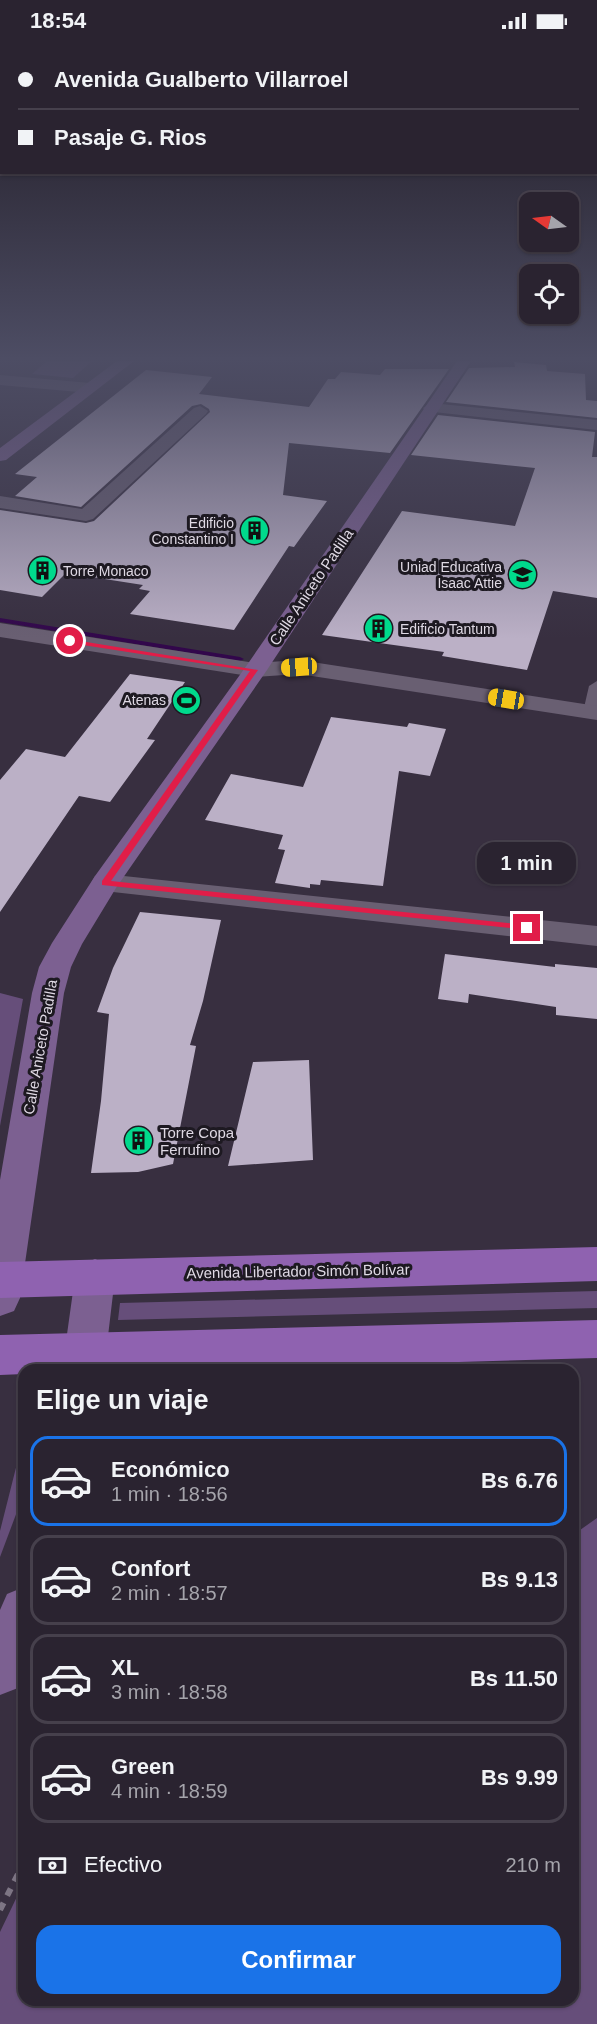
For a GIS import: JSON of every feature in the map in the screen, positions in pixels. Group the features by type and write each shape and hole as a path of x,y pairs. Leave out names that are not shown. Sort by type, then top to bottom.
{"main road":[{"name":"Calle Aniceto Padilla","path":"1,1286 54,967 105,883 260,661 399,453"},
{"name":"Avenida Libertador Simón Bolívar","path":"1,1286 94,1277 597,1264"},
{"path":"84,1361 94,1277"},
{"path":"0,1354 84,1361 597,1340"},
{"path":"0,1670 18,1626"}],"street":[{"path":"0,502 86,515 153,453"},
{"path":"0,610 260,661"},
{"path":"0,630 260,661 594,713"},
{"path":"105,883 597,936"}],"lane":[{"path":"594,713 597,686"}],"path":[{"path":"0,1910 18,1874"}],"shaded area":[{"path":"0,993 23,999 0,1126"},
{"path":"597,1291 597,1308 118,1320 120,1303"},
{"path":"18,1460 18,1509 0,1557 0,1531"},
{"path":"597,1518 597,2024 0,2024 0,1932 18,1894 18,2006 579,2006 579,1531"}],"building":[{"path":"41,453 140,453 81,507 15,496 37,477 15,474"},
{"path":"166,453 288,453 283,495 327,501 294,547 289,546 234,630 130,614 150,591 139,589 143,585 66,573 42,597 0,590 0,510 86,523 94,521"},
{"path":"592,453 592,457 597,457 597,598 553,591 527,670 442,656 444,652 322,635 402,511 515,526 535,468 411,455"},
{"path":"130,674 185,682 147,739 155,740 110,802 79,796 0,912 0,780 26,749 65,757"},
{"path":"331,717 407,727 409,723 446,729 430,776 399,771 383,886 321,880 320,885 310,884 310,888 275,883 285,850 278,849 283,835 205,820 231,774 303,787"},
{"path":"140,912 221,920 203,1001 190,1045 196,1046 173,1164 138,1172 91,1173 101,1101 109,1014 97,1012 113,968"},
{"path":"445,954 555,967 555,964 597,968 597,1019 556,1015 556,1007 469,994 468,1003 438,999"},
{"path":"309,1060 313,1160 228,1166 253,1062"}],"waterway":[{"path":"0,620 240,659"}],"place":[{"name":"Edificio Constantino I","path":"255,531"},
{"name":"Torre Monaco","path":"42,571"},
{"name":"Uniad Educativa Isaac Attie","path":"523,575"},
{"name":"Edificio Tantum","path":"379,629"},
{"name":"Atenas","path":"187,700"},
{"name":"Torre Copa Ferrufino","path":"139,1141"}],"route":[{"path":"70,641 255,670 105,883 527,928"}]}
